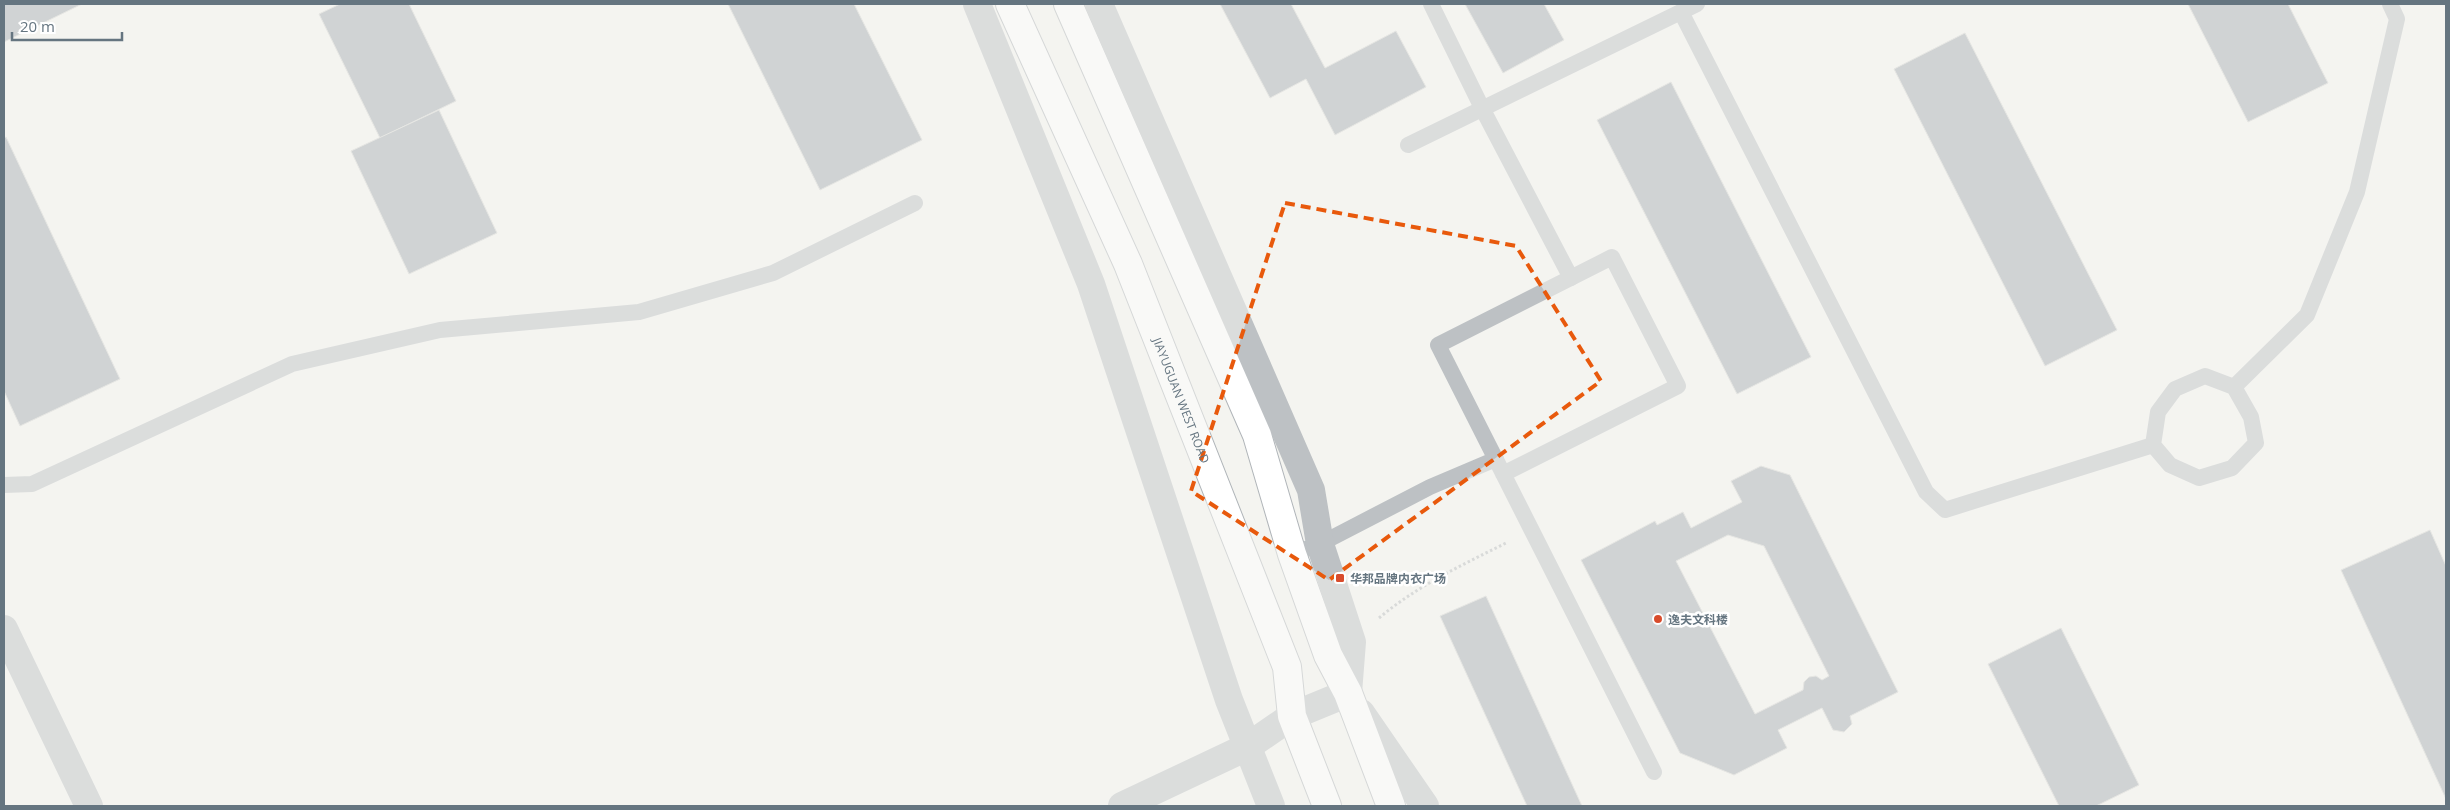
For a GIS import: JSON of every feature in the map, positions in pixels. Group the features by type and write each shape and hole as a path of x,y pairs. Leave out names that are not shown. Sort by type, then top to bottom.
{"main road":[{"name":"JIAYUGUAN WEST ROAD","path":"1010,4 1128,264 1287,667 1292,716 1327,806"},
{"path":"1068,4 1256,435 1292,554 1328,655 1348,693 1391,806"}],"street":[{"path":"977,4 1091,284 1222,681 1271,806"},
{"path":"1099,4 1311,490 1320,544 1352,642 1348,693 1425,806"},
{"path":"4,629 89,806"},
{"path":"1122,806 1247,746 1292,716 1348,693"}],"lane":[{"path":"1431,4 1483,110 1571,278"},
{"path":"1408,145 1697,4"},
{"path":"2234,387 2307,315 2357,192 2397,19 2390,4"},
{"path":"1681,12 1926,492 1944,510 2152,445"},
{"path":"4,485 32,484 292,364 440,330 639,312 773,273 915,203"},
{"path":"1503,474 1678,386 1612,257 1438,345 1496,459 1503,474 1654,772"},
{"path":"2205,376 2234,387 2251,417 2256,443 2232,468 2199,478 2170,465 2152,445 2158,412 2175,389 2205,376"},
{"path":"1292,554 1320,544 1430,487 1496,459"}],"highlighted area":[{"path":"1285,203 1516,246 1601,381 1329,580 1191,491"}],"building":[{"path":"4,4 82,4 4,42"},
{"path":"340,4 409,4 456,101 380,138 319,14"},
{"path":"728,4 854,4 922,140 820,190"},
{"path":"1220,4 1291,4 1325,68 1396,31 1426,87 1335,135 1306,79 1270,98"},
{"path":"1465,4 1544,4 1564,40 1503,73"},
{"path":"2188,4 2288,4 2328,83 2248,122"},
{"path":"1965,33 2117,330 2045,366 1894,69"},
{"path":"1671,82 1811,357 1737,394 1597,120"},
{"path":"439,110 497,233 409,274 351,151"},
{"path":"6,137 120,379 20,426 4,391 4,138"},
{"name":"逸夫文科楼","path":"1761,466 1790,475 1898,692 1850,716 1852,724 1844,732 1833,730 1822,708 1778,730 1787,748 1734,775 1680,753 1581,560 1655,521 1657,525 1683,512 1691,528 1742,502 1731,481","holes":["1728,535 1764,546 1829,676 1822,680 1816,676 1809,677 1804,682 1803,690 1755,714 1676,561"]},
{"path":"2430,530 2446,566 2446,799 2341,570"},
{"path":"1486,596 1582,806 1527,806 1440,616"},
{"path":"2061,628 2139,785 2096,806 2059,806 1988,664"}],"place":[{"name":"华邦品牌内衣广场","path":"1340,578"},
{"name":"逸夫文科楼","path":"1658,619"}]}
